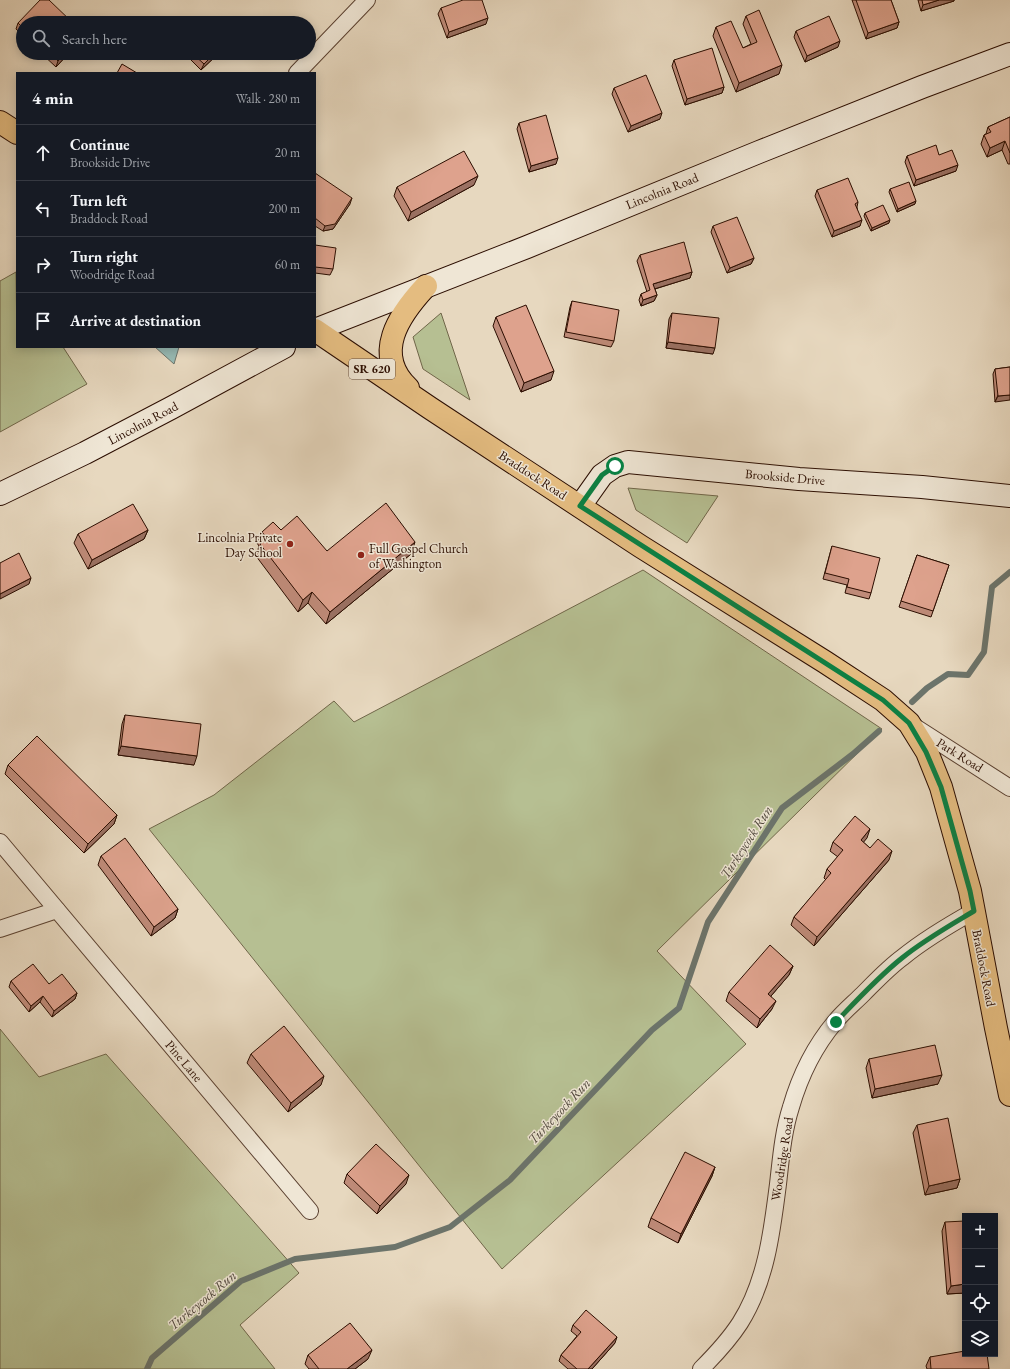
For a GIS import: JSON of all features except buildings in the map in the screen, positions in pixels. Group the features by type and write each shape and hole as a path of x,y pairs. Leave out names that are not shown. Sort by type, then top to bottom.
{"main road":[{"name":"Lincolnia Road","path":"316,330 527,247 914,90 1010,54"},
{"path":"0,122 16,132"},
{"path":"426,286 410,302 395,328 391,356 394,369 400,380 430,408"},
{"name":"Braddock Road","path":"316,331 430,408 640,546 856,682 883,700 909,723 926,752 941,787 970,891 1010,1095"},
{"name":"Lincolnia Road","path":"0,494 85,454 282,348"},
{"name":"Brookside Drive","path":"580,506 602,475 615,466 628,462 799,479 922,487 1010,496"}],"street":[{"path":"316,53 367,0"},
{"path":"298,72 309,60"},
{"name":"Park Road","path":"909,723 1010,788"},
{"name":"Pine Lane","path":"0,842 310,1211"},
{"path":"0,930 57,910"},
{"name":"Woodridge Road","path":"701,1369 719,1350 740,1323 754,1297 763,1271 772,1229 782,1145 790,1108 804,1072 817,1048 836,1022 897,962 936,933 974,911"}],"green space":[{"path":"16,272 16,348 64,348 87,384 0,432 0,281"},
{"path":"441,313 470,400 423,369 413,337"},
{"path":"628,488 718,496 687,543 636,510"},
{"path":"643,570 882,729 657,951 746,1044 502,1269 149,829 214,795 334,701 354,722"},
{"path":"0,1029 39,1077 106,1054 299,1273 240,1325 275,1369 0,1369"}],"water":[{"path":"156,348 179,348 174,364"}],"waterway":[{"name":"Turkeycock Run","path":"912,702 927,688 948,674 968,675 984,652 992,587 1010,572"},
{"name":"Turkeycock Run","path":"147,1369 152,1358 241,1281 295,1259 395,1247 450,1227 510,1180 652,1030 679,1008 708,922 782,808 853,754 879,731"}],"place":[{"name":"Lincolnia Private Day School","path":"290,544"},
{"name":"Full Gospel Church of Washington","path":"361,555"}],"route":[{"path":"615,466 602,475 580,506 640,546 883,700 909,723 926,752 941,787 970,891 974,911 936,933 902,957 885,972 836,1022"}]}
